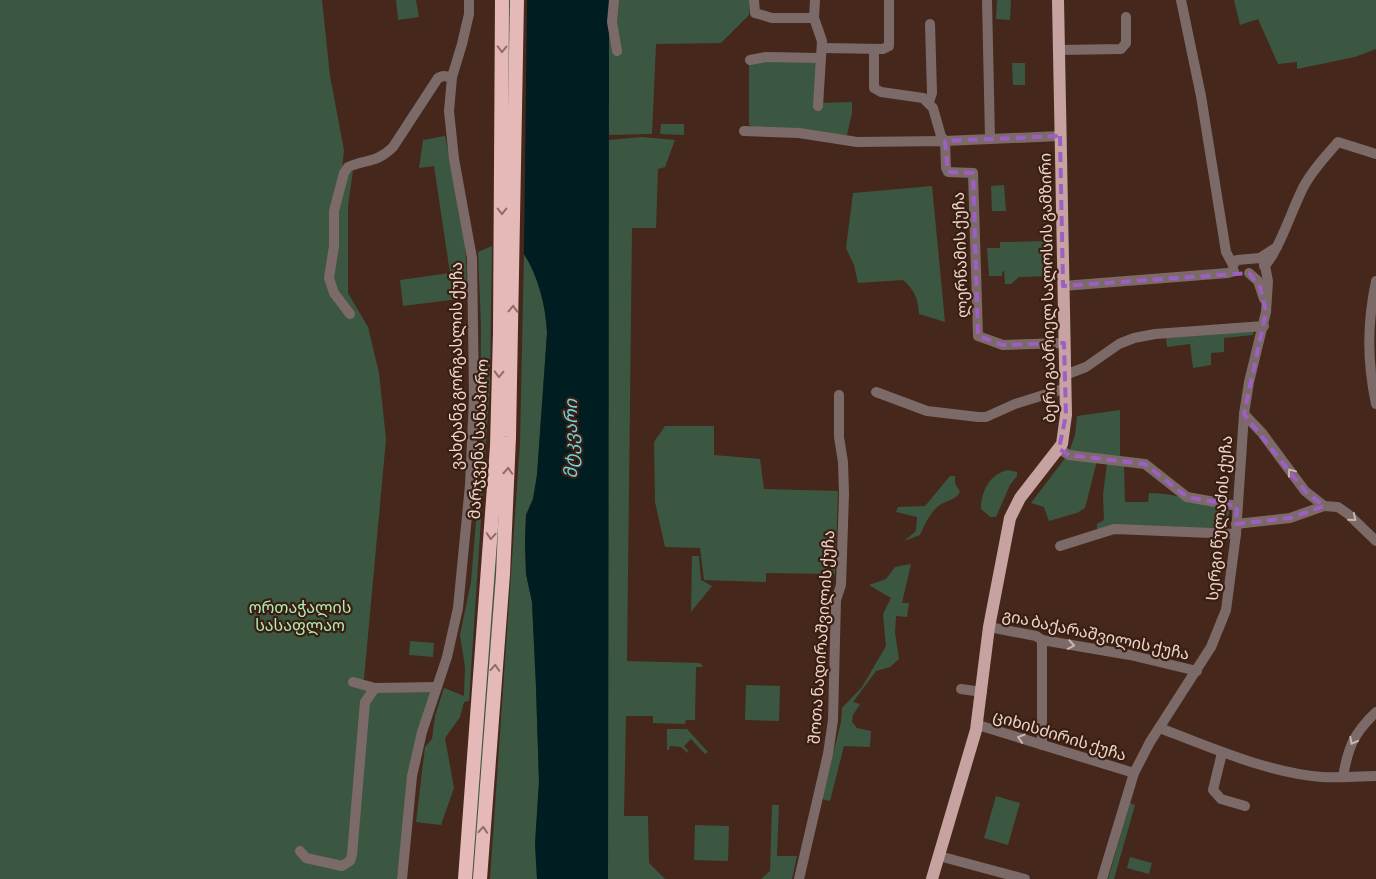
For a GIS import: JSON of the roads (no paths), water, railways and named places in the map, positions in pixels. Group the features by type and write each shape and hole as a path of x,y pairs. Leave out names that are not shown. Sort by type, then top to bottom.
{"highway":[{"name":"მარჯვენა სანაპირო","path":"465,879 497,446 501,324 502,0"},
{"name":"მარჯვენა სანაპირო","path":"480,879 502,574 509,437 514,282 517,0"}],"main road":[{"name":"ბერი გაბრიელ სალოსის გამზირი","path":"932,879 978,725 990,626 1010,518 1020,498 1059,449 1065,434 1066,382 1058,0"}],"street":[{"name":"ვახტანგ გორგასლის ქუჩა","path":"402,879 412,776 422,732 447,657 461,583 470,485 474,398 472,258 450,123 449,94 464,37 469,0"},
{"path":"614,0 612,22 617,51"},
{"path":"754,0 755,13 763,18 814,18"},
{"path":"815,0 814,18 820,31 821,53 818,106"},
{"path":"750,60 883,49 889,46 889,0"},
{"path":"987,0 990,138"},
{"path":"1182,0 1201,96 1226,240 1227,256 1237,265 1239,273 1250,273 1274,256 1305,185 1338,142 1376,154"},
{"path":"1059,50 1121,50 1126,43 1126,17"},
{"path":"929,102 932,93 930,24"},
{"path":"874,49 874,88 923,98 929,102 945,141"},
{"path":"350,314 334,293 329,278 334,246 334,211 344,173 348,167 367,163 384,155 393,146 438,78 444,76 452,77"},
{"path":"744,131 799,133 857,142 945,141 1060,136"},
{"name":"ლერწამის ქუჩა","path":"945,141 946,168 948,172 973,173 978,336 1003,345 1064,344"},
{"path":"1063,286 1228,273 1237,265 1263,264"},
{"name":"სერგი წულაძის ქუჩა","path":"1102,879 1134,773 1211,647 1226,610 1236,529 1244,414 1249,382 1266,312 1268,281 1263,264"},
{"name":"სერგი წულაძის ქუჩა","path":"1250,273 1260,286 1266,312"},
{"path":"1376,281 1370,310 1368,346 1376,404"},
{"path":"876,392 927,411 986,417 1066,382 1119,344 1134,338 1155,334 1264,326"},
{"name":"შოთა ნადირაშვილის ქუჩა","path":"799,879 828,754 833,720 836,600 841,585 844,494 843,462 839,437 839,395"},
{"path":"1244,414 1262,433 1305,491 1324,506"},
{"path":"1059,449 1070,455 1145,464 1187,497 1237,506"},
{"path":"1060,546 1114,529 1236,529 1290,518 1324,506 1338,507 1376,540"},
{"name":"გია ბაქარაშვილის ქუჩა","path":"990,626 1036,636 1042,640 1130,655 1197,671"},
{"path":"1042,640 1042,745"},
{"path":"354,682 375,688 437,687"},
{"path":"300,851 306,858 342,866 350,861 366,702 375,688"},
{"path":"961,689 982,692"},
{"path":"1343,777 1346,755 1352,740 1376,712"},
{"name":"ციხისძირის ქუჩა","path":"978,725 1134,773"},
{"path":"1160,728 1222,752 1320,777 1376,776"},
{"path":"1222,752 1213,790 1221,798 1245,806"},
{"path":"939,856 1025,879"}],"water":[{"name":"მტკვარი","path":"527,0 609,0 608,879 537,879 535,844 539,782 536,687 532,602 526,574 525,542 526,515 533,499 537,475 547,333 545,312 540,292 524,254"}],"park label":[{"name":"ორთაჭალის სასაფლაო","path":"300,616"}]}
